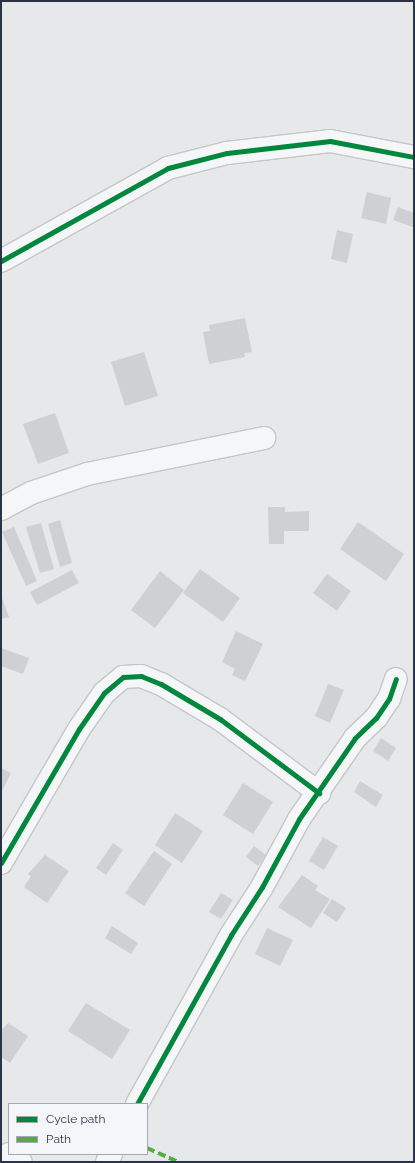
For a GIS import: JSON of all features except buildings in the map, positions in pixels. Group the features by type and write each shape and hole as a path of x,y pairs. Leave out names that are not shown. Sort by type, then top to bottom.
{"street":[{"path":"1,261 168,168 227,153 330,140 414,157"},
{"path":"1,509 31,493 87,474 264,438"},
{"path":"1,863 79,728 104,694 123,677 141,676 161,684 220,719 319,793"},
{"path":"139,1103 231,935 262,887 299,819 319,793 350,744 376,718 389,699 396,679"},
{"path":"10,1155 21,1162"}],"marked path":[{"path":"148,1148 178,1162"}],"cycle path":[{"path":"1,261 168,168 227,153 330,141 414,157"},
{"path":"1,863 79,729 104,693 123,677 141,676 161,684 220,719 319,793"},
{"path":"138,1103 231,935 262,887 299,819 355,738 376,718 389,699 396,679"}]}
